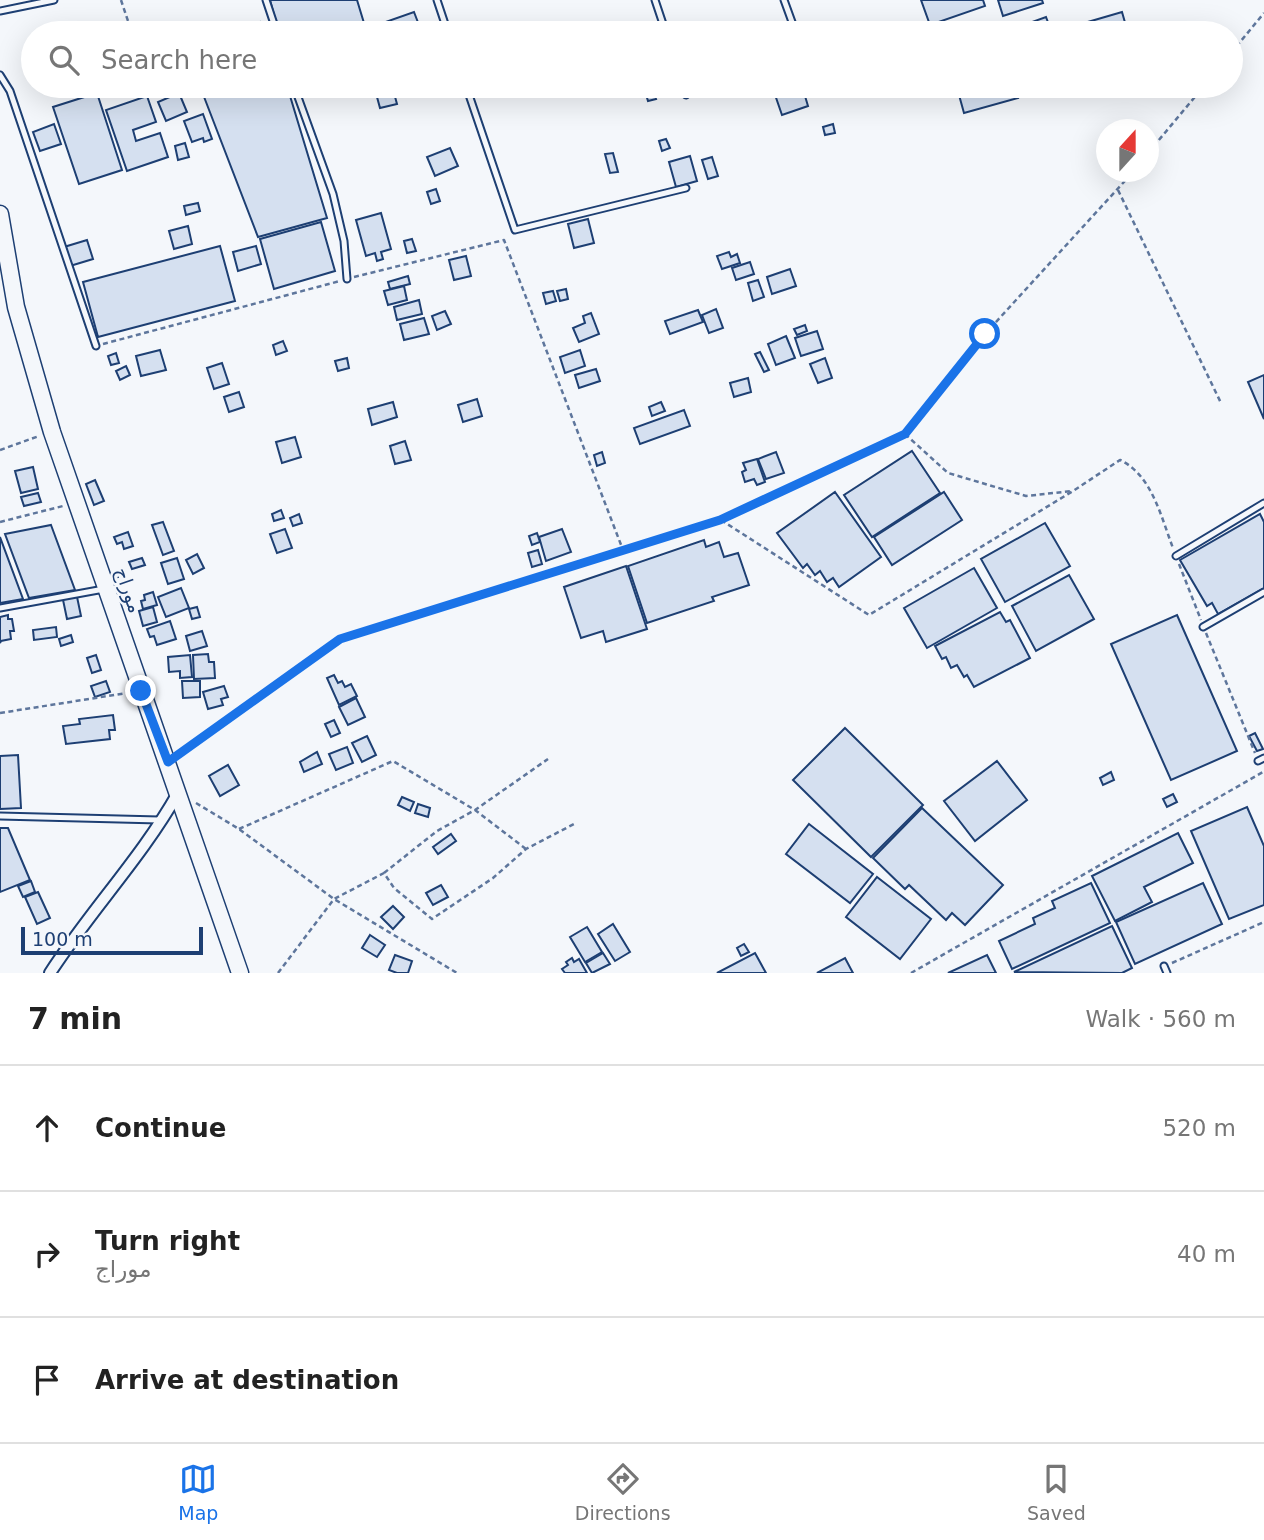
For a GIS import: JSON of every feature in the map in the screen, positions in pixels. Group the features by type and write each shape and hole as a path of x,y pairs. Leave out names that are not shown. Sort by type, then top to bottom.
{"main road":[{"name":"موراج","path":"0,214 16,307 52,432 240,973"}],"street":[{"path":"50,973 75,935 162,821 178,793"}],"lane":[{"path":"0,11 54,0"},
{"path":"266,0 273,21"},
{"path":"437,0 444,21"},
{"path":"655,0 662,21"},
{"path":"784,0 792,21"},
{"path":"0,75 10,92 96,346"},
{"path":"298,98 333,194 344,241 347,279"},
{"path":"470,98 515,230 686,188"},
{"path":"1176,556 1264,503"},
{"path":"0,608 107,589"},
{"path":"1203,627 1264,592"},
{"path":"0,816 162,821"}],"path":[{"path":"121,0 128,21"},
{"path":"1243,39 1264,13"},
{"path":"1159,141 1194,98"},
{"path":"168,762 340,639 720,520 905,434 985,334 1125,182"},
{"path":"1118,190 1221,403"},
{"path":"96,346 504,240 623,550"},
{"path":"0,450 52,432"},
{"path":"905,434 948,473 1026,496 1073,491"},
{"path":"720,520 869,615 1120,460 1132,466 1152,493 1203,627 1261,759"},
{"path":"0,522 76,502"},
{"path":"0,713 141,691"},
{"path":"278,973 334,900 384,873 437,831 475,810 548,760"},
{"path":"239,829 393,761 475,810 526,849"},
{"path":"911,973 1263,772 1264,776"},
{"path":"178,793 239,829 334,900 457,973"},
{"path":"384,873 394,888 432,919 493,878 526,849 574,824"},
{"path":"1165,970 1264,922"}],"building":[{"path":"270,0 357,0 363,21 276,21"},
{"path":"921,0 983,0 985,6 942,21 929,21"},
{"path":"998,0 1042,0 1043,3 1003,16"},
{"path":"414,12 417,21 388,21"},
{"path":"1122,12 1125,21 1091,21"},
{"path":"81,98 99,98 122,170 79,184 53,107"},
{"path":"148,98 156,122 133,130 136,141 160,133 168,157 127,171 106,110"},
{"path":"167,98 181,98 187,112 166,121 158,102"},
{"path":"204,98 291,98 327,218 258,237"},
{"path":"377,98 395,98 397,104 380,108"},
{"path":"776,98 806,98 808,106 782,115"},
{"path":"960,98 1018,98 964,113"},
{"path":"203,114 212,139 204,142 203,138 192,142 184,121"},
{"path":"54,124 61,144 40,151 33,132"},
{"path":"833,124 835,133 825,135 823,127"},
{"path":"666,139 670,148 662,151 659,141"},
{"path":"185,143 189,157 178,160 175,146"},
{"path":"450,148 458,166 435,176 427,157"},
{"path":"613,153 618,172 610,173 605,154"},
{"path":"690,156 697,181 676,187 669,162"},
{"path":"712,157 718,176 708,179 702,160"},
{"path":"436,189 440,201 431,204 427,192"},
{"path":"198,203 200,211 186,215 184,206"},
{"path":"381,213 391,249 381,252 383,259 377,261 375,253 366,256 356,220"},
{"path":"588,219 594,243 574,248 568,224"},
{"path":"321,222 335,271 274,289 260,239"},
{"path":"188,226 192,244 174,249 169,231"},
{"path":"412,239 416,251 407,253 404,241"},
{"path":"87,240 93,259 70,266 64,247"},
{"path":"220,246 235,301 98,337 83,282"},
{"path":"256,246 261,264 238,271 233,252"},
{"path":"729,252 731,257 737,254 740,263 722,269 717,256"},
{"path":"466,256 471,276 454,280 449,260"},
{"path":"750,262 754,274 736,280 732,268"},
{"path":"790,269 796,286 772,294 767,277"},
{"path":"408,276 410,284 390,289 388,282"},
{"path":"758,280 764,297 753,301 748,283"},
{"path":"404,286 407,300 388,305 384,291"},
{"path":"566,289 568,299 560,301 557,291"},
{"path":"553,291 556,301 546,304 543,293"},
{"path":"419,300 422,314 397,320 394,307"},
{"path":"716,309 723,328 709,333 702,315"},
{"path":"698,310 703,322 670,334 665,321"},
{"path":"445,311 451,324 437,330 432,316"},
{"path":"591,313 599,334 579,342 573,328 585,323 583,316"},
{"path":"424,318 429,334 404,340 400,324"},
{"path":"805,325 807,331 797,335 794,329"},
{"path":"817,331 823,349 801,356 795,338"},
{"path":"786,336 795,358 776,365 768,344"},
{"path":"283,341 287,351 276,355 273,345"},
{"path":"160,350 166,370 141,376 136,356"},
{"path":"580,350 585,366 565,373 560,357"},
{"path":"760,352 769,370 764,372 755,354"},
{"path":"116,353 119,363 111,365 108,356"},
{"path":"347,358 349,368 338,371 335,361"},
{"path":"825,358 832,378 818,383 810,364"},
{"path":"222,363 229,384 214,389 207,368"},
{"path":"126,366 130,375 120,380 116,371"},
{"path":"596,369 600,381 579,388 575,375"},
{"path":"1264,375 1264,419 1248,382"},
{"path":"748,378 751,392 734,397 730,383"},
{"path":"239,392 244,407 229,412 224,397"},
{"path":"477,399 482,416 463,422 458,405"},
{"path":"393,402 397,417 372,425 368,409"},
{"path":"661,402 665,411 652,416 649,407"},
{"path":"684,410 690,426 640,444 634,428"},
{"path":"295,437 301,457 282,463 276,442"},
{"path":"405,441 411,460 395,464 390,446"},
{"path":"912,451 940,493 872,537 844,495"},
{"path":"602,452 605,463 597,466 594,455"},
{"path":"776,452 784,473 766,479 758,459"},
{"path":"757,459 765,482 757,485 754,479 745,482 742,472 746,470 743,463"},
{"path":"33,467 38,489 21,493 15,471"},
{"path":"95,480 104,501 94,505 86,484"},
{"path":"835,492 881,557 839,587 833,578 827,582 820,571 815,575 807,564 803,568 777,533"},
{"path":"944,492 962,520 892,565 874,537"},
{"path":"38,493 41,502 24,506 21,497"},
{"path":"281,510 284,518 274,521 272,514"},
{"path":"299,514 302,523 293,526 290,518"},
{"path":"1260,514 1264,522 1264,588 1218,614 1212,603 1207,606 1180,560"},
{"path":"163,522 174,551 163,555 152,525"},
{"path":"1045,523 1070,566 1005,602 981,559"},
{"path":"51,525 75,590 29,598 5,534"},
{"path":"285,529 292,548 277,553 270,534"},
{"path":"562,529 571,552 546,561 539,537"},
{"path":"128,532 133,546 124,549 122,542 117,544 114,537"},
{"path":"537,533 540,542 532,545 529,536"},
{"path":"0,537 23,599 0,603"},
{"path":"704,540 706,547 719,542 724,557 738,553 749,585 712,597 714,601 647,623 628,566"},
{"path":"538,550 542,564 532,567 528,553"},
{"path":"197,554 204,568 193,574 186,560"},
{"path":"142,558 145,565 132,569 129,562"},
{"path":"177,558 184,579 168,584 161,563"},
{"path":"626,566 647,629 606,642 603,631 581,638 564,587"},
{"path":"974,568 997,608 927,648 904,608"},
{"path":"1069,575 1094,619 1036,651 1012,606"},
{"path":"181,588 189,608 166,617 158,597"},
{"path":"76,592 81,616 67,619 62,595"},
{"path":"153,592 157,605 143,609 141,601 145,600 144,595"},
{"path":"153,607 157,622 143,626 139,611"},
{"path":"197,607 200,617 192,619 189,609"},
{"path":"1000,612 1006,622 1010,620 1030,658 974,687 957,665 951,668 946,657 942,659 935,646"},
{"path":"8,615 8,619 12,619 14,631 10,631 11,639 0,643 0,617"},
{"path":"1177,615 1237,751 1171,780 1111,644"},
{"path":"170,621 176,639 157,645 154,636 150,637 147,629"},
{"path":"56,627 57,637 34,640 33,630"},
{"path":"202,631 207,646 190,651 186,636"},
{"path":"71,635 73,642 61,646 59,639"},
{"path":"208,654 209,662 214,662 215,678 194,679 193,655"},
{"path":"96,655 101,670 92,673 87,658"},
{"path":"190,655 192,677 180,678 180,671 169,672 168,657"},
{"path":"334,675 338,683 342,681 345,687 351,684 357,696 339,705 327,678"},
{"path":"106,681 110,692 95,697 91,686"},
{"path":"182,681 200,681 200,697 183,698"},
{"path":"224,686 228,697 221,699 223,705 208,709 203,692"},
{"path":"356,698 365,717 348,725 339,707"},
{"path":"113,715 115,730 109,730 110,739 66,744 63,726 80,724 79,719"},
{"path":"334,720 340,733 331,737 325,724"},
{"path":"845,728 923,805 871,857 793,780"},
{"path":"1255,733 1263,749 1257,751 1249,736"},
{"path":"367,736 376,755 362,762 352,743"},
{"path":"347,747 353,763 336,770 329,754"},
{"path":"317,752 322,764 304,772 300,762"},
{"path":"18,755 21,808 0,809 0,756"},
{"path":"997,761 1027,800 975,841 944,801"},
{"path":"228,765 239,785 220,796 209,776"},
{"path":"1111,772 1114,780 1103,785 1100,778"},
{"path":"1173,794 1177,802 1167,807 1163,799"},
{"path":"402,797 414,802 410,811 398,805"},
{"path":"418,804 430,808 428,817 415,813"},
{"path":"1247,807 1264,846 1264,905 1229,919 1191,831"},
{"path":"922,808 1003,885 965,925 952,913 946,920 909,885 905,889 873,858"},
{"path":"809,824 873,874 850,903 786,854"},
{"path":"0,828 8,828 30,880 0,892"},
{"path":"1178,833 1193,863 1144,887 1152,902 1115,921 1092,876"},
{"path":"451,834 456,841 438,854 433,847"},
{"path":"877,877 931,919 900,959 846,917"},
{"path":"31,881 35,892 23,897 18,886"},
{"path":"1091,883 1110,923 1012,969 999,941 1035,924 1033,918 1055,908 1052,901"},
{"path":"1203,883 1222,924 1135,964 1116,922"},
{"path":"441,885 448,897 433,905 426,893"},
{"path":"38,892 50,918 37,924 25,897"},
{"path":"393,906 404,917 393,929 381,917"},
{"path":"613,924 630,952 615,961 598,934"},
{"path":"1112,926 1132,968 1122,973 1014,972"},
{"path":"587,927 602,952 585,962 570,937"},
{"path":"370,935 385,945 377,957 362,948"},
{"path":"744,944 749,952 741,956 737,948"},
{"path":"603,953 610,964 592,973 586,963"},
{"path":"755,953 766,973 717,973"},
{"path":"395,955 412,961 408,973 389,970"},
{"path":"987,955 996,973 948,973"},
{"path":"572,958 574,962 579,959 587,973 565,973 562,969"},
{"path":"845,958 853,973 817,973"}],"route":[{"path":"141,691 168,762 340,639 720,520 905,434 985,334"}]}
